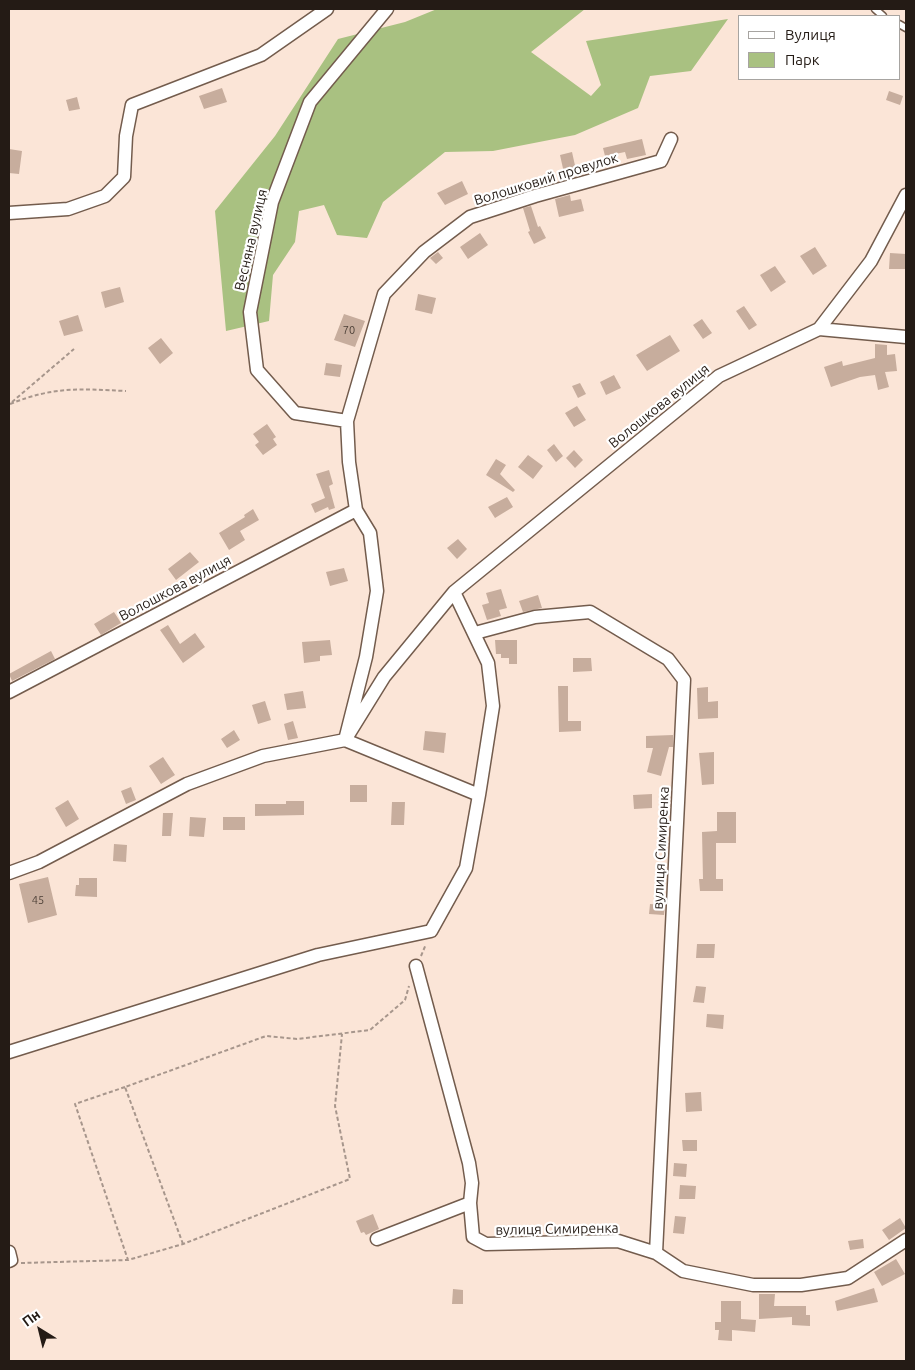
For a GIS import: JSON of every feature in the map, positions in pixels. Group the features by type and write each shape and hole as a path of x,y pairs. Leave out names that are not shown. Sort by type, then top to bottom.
{"street":[{"path":"9,213 68,209 105,196 124,177 126,136 132,106 261,55 327,9"},
{"name":"Весняна вулиця","path":"347,421 295,414 257,370 250,312 272,202 310,102 387,9"},
{"name":"Волошковий провулок","path":"347,421 384,294 424,252 470,217 535,196 661,161 671,139"},
{"name":"Волошкова вулиця","path":"345,740 384,677 454,592 720,376 819,329 871,261 906,195"},
{"path":"819,329 906,337"},
{"path":"345,740 366,657 377,592 370,532 356,510 349,462 347,421"},
{"name":"Волошкова вулиця","path":"9,692 356,510"},
{"path":"9,1052 318,955 432,931 466,868 493,706 488,663 475,632 454,592"},
{"name":"вулиця Симиренка","path":"475,632 534,617 590,612 668,659 684,680 656,1252"},
{"path":"9,873 39,862 188,784 263,756 345,740 479,795"},
{"path":"376,1239 470,1203 472,1183 469,1163 416,966"},
{"name":"вулиця Симиренка","path":"470,1203 473,1237 486,1244 618,1241 656,1252 683,1271 753,1285 800,1285 848,1278 906,1240"}],"path":[{"path":"9,404 74,349"},
{"path":"9,404 38,393 66,389 126,391"},
{"path":"128,1260 75,1104 266,1036 297,1040 370,1030 404,1000 416,966 432,931"},
{"path":"10,1258 15,1264 47,1261 128,1260 183,1244 350,1179 334,1106 342,1034"},
{"path":"124,1087 183,1244"}],"green space":[{"path":"437,9 585,9 531,52 591,96 601,85 586,41 728,19 691,71 650,76 638,108 575,135 493,151 445,152 383,202 367,238 337,235 324,205 299,211 295,242 273,275 269,321 226,331 215,211 275,136 338,39 405,22"}],"building":[{"path":"222,88 227,102 204,109 199,96"},
{"path":"889,91 903,96 900,105 886,100"},
{"path":"77,97 80,109 69,111 66,100"},
{"path":"642,139 646,155 627,159 625,152 605,156 603,148"},
{"path":"9,149 22,151 19,174 9,173"},
{"path":"572,152 576,170 564,173 560,155"},
{"path":"462,181 468,194 445,205 437,193"},
{"path":"570,195 571,201 581,199 584,211 559,217 555,199"},
{"path":"531,206 538,227 540,226 546,238 534,244 528,232 530,231 523,208"},
{"path":"480,233 488,245 468,259 460,247"},
{"path":"815,247 827,266 813,275 800,256"},
{"path":"438,252 443,258 436,264 430,258"},
{"path":"890,253 906,254 906,269 889,269"},
{"path":"775,266 786,282 771,292 760,275"},
{"path":"120,287 124,302 105,308 101,292"},
{"path":"418,294 436,298 432,314 415,310"},
{"path":"744,306 757,325 749,330 736,311"},
{"path":"344,314 365,321 355,347 334,340"},
{"path":"78,315 83,331 64,336 59,321"},
{"path":"702,319 712,333 703,339 693,325"},
{"path":"670,335 680,351 647,371 636,355"},
{"path":"161,338 173,353 160,364 148,348"},
{"path":"875,344 887,345 887,355 895,354 897,371 885,372 889,387 878,390 875,375 860,377 831,387 824,367 842,361 843,366 875,358"},
{"path":"326,363 342,365 340,377 324,375"},
{"path":"614,375 621,388 606,395 600,382"},
{"path":"580,383 586,394 578,398 572,386"},
{"path":"577,406 586,420 574,427 565,413"},
{"path":"267,424 276,437 273,439 277,445 263,455 255,445 259,442 253,434"},
{"path":"554,444 563,456 556,462 547,450"},
{"path":"574,450 583,460 575,468 566,458"},
{"path":"528,455 543,466 533,479 518,467"},
{"path":"496,459 506,465 500,474 515,490 513,492 486,475"},
{"path":"329,470 333,484 329,486 335,508 329,510 328,507 315,513 311,504 325,498 316,474"},
{"path":"507,497 513,507 495,518 488,507"},
{"path":"253,509 259,520 240,531 245,540 229,550 219,533 245,517 244,515"},
{"path":"458,539 467,549 457,559 447,548"},
{"path":"190,552 199,562 176,580 168,569"},
{"path":"344,568 348,581 330,586 326,572"},
{"path":"501,589 507,608 499,610 501,616 487,620 482,605 489,603 486,593"},
{"path":"538,595 542,608 523,612 519,601"},
{"path":"114,612 121,623 101,635 94,624"},
{"path":"168,625 180,644 195,633 205,647 183,663 160,630"},
{"path":"330,640 332,655 320,656 320,661 304,663 302,642"},
{"path":"495,640 517,640 517,664 509,664 509,658 501,658 501,654 496,654"},
{"path":"51,651 55,659 12,681 9,674"},
{"path":"573,658 591,658 592,671 573,672"},
{"path":"558,686 568,686 568,721 581,721 581,731 559,732"},
{"path":"708,687 708,702 718,701 718,718 698,719 697,688"},
{"path":"303,691 306,708 287,710 284,694"},
{"path":"265,701 271,720 258,724 252,705"},
{"path":"293,721 298,738 288,740 284,724"},
{"path":"234,730 240,740 227,748 221,739"},
{"path":"425,731 446,733 444,753 423,750"},
{"path":"673,735 673,747 669,747 661,776 647,772 653,748 646,748 646,736"},
{"path":"714,752 714,784 702,785 699,753"},
{"path":"163,757 175,775 161,784 149,766"},
{"path":"350,785 367,785 367,802 350,802"},
{"path":"131,787 136,800 126,804 121,791"},
{"path":"652,794 652,808 634,809 633,795"},
{"path":"68,800 79,819 66,827 55,808"},
{"path":"286,801 304,801 304,815 255,816 255,804 286,804"},
{"path":"392,802 405,802 404,825 391,825"},
{"path":"717,812 736,812 736,843 716,843 716,879 723,879 723,891 700,891 699,879 703,879 702,832 717,831"},
{"path":"163,813 173,813 171,836 162,836"},
{"path":"190,817 206,818 204,837 189,836"},
{"path":"223,817 245,817 245,830 223,830"},
{"path":"114,844 127,845 126,862 113,861"},
{"path":"48,877 57,915 28,923 19,884"},
{"path":"79,878 97,878 97,897 75,896 76,885 79,885"},
{"path":"650,904 665,905 664,915 649,914"},
{"path":"697,944 715,944 714,958 696,958"},
{"path":"696,986 706,987 704,1003 693,1002"},
{"path":"707,1014 724,1015 723,1029 706,1027"},
{"path":"701,1092 702,1111 686,1112 685,1093"},
{"path":"682,1140 697,1140 697,1151 683,1151"},
{"path":"674,1163 687,1164 686,1177 673,1176"},
{"path":"680,1185 696,1186 695,1199 679,1199"},
{"path":"373,1214 379,1229 366,1235 364,1232 361,1233 356,1221"},
{"path":"675,1216 686,1217 684,1234 673,1233"},
{"path":"900,1218 906,1228 889,1240 882,1230"},
{"path":"863,1239 864,1248 850,1250 848,1241"},
{"path":"896,1259 905,1274 882,1286 874,1272"},
{"path":"874,1288 878,1302 837,1311 835,1301"},
{"path":"453,1289 463,1290 463,1304 452,1304"},
{"path":"759,1294 775,1294 774,1306 806,1306 806,1315 810,1315 810,1326 792,1325 792,1317 759,1319"},
{"path":"721,1301 741,1301 741,1319 756,1320 755,1332 732,1330 732,1341 718,1340 719,1330 715,1330 715,1322 721,1322"}]}
